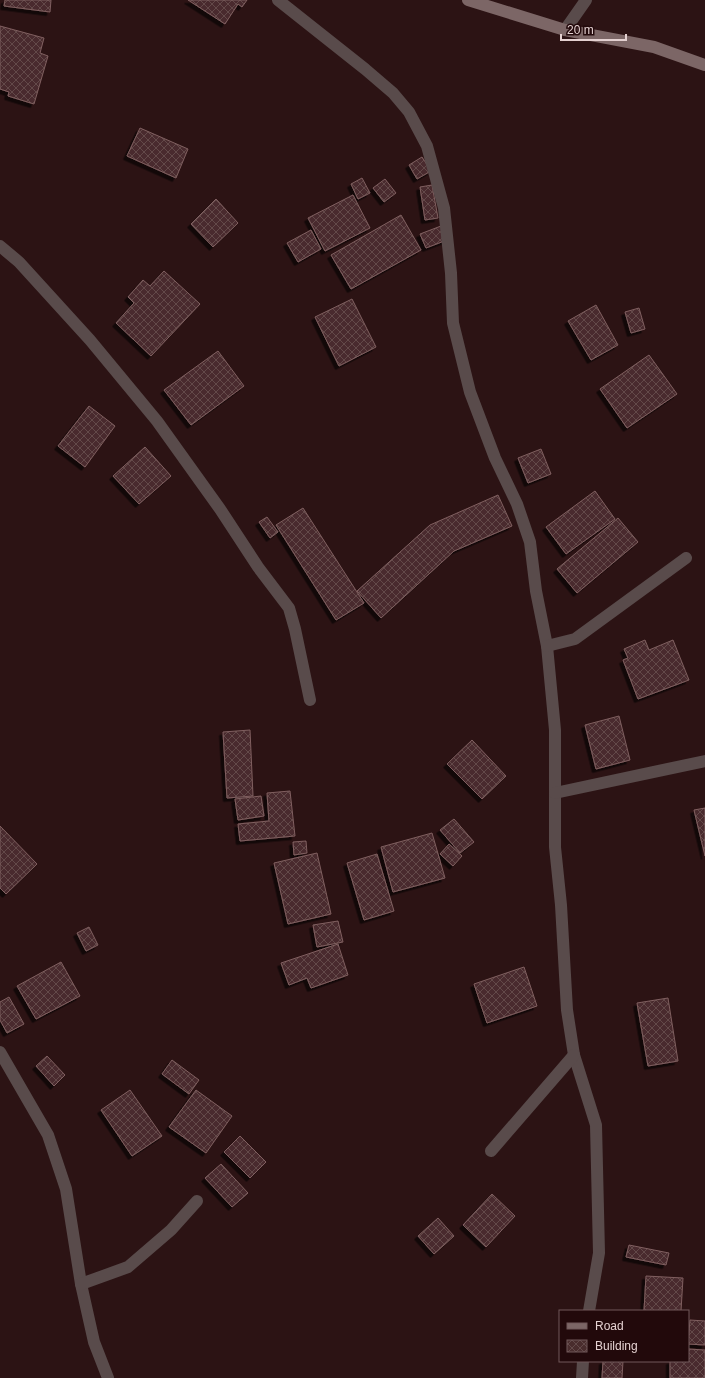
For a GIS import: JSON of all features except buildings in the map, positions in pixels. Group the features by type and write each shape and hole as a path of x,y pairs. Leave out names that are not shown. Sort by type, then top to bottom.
{"street":[{"path":"278,0 365,68 393,93 410,112 427,146 444,208 451,273 453,323 470,392 495,458 517,504 530,542 536,591 547,646 555,730 555,847 561,905 567,1010 574,1055 596,1125 599,1253 589,1310"},
{"path":"468,0 483,2 565,30 654,47 705,65"},
{"path":"565,30 586,0"},
{"path":"0,246 19,262 90,340 157,421 289,608 310,700"},
{"path":"547,646 575,639 686,558"},
{"path":"555,793 705,761"},
{"path":"0,1052 48,1135 66,1189 81,1284 94,1342 108,1378"},
{"path":"491,1151 574,1055"},
{"path":"81,1284 128,1266 171,1230 197,1201"},
{"path":"582,1378 583,1362"}]}
